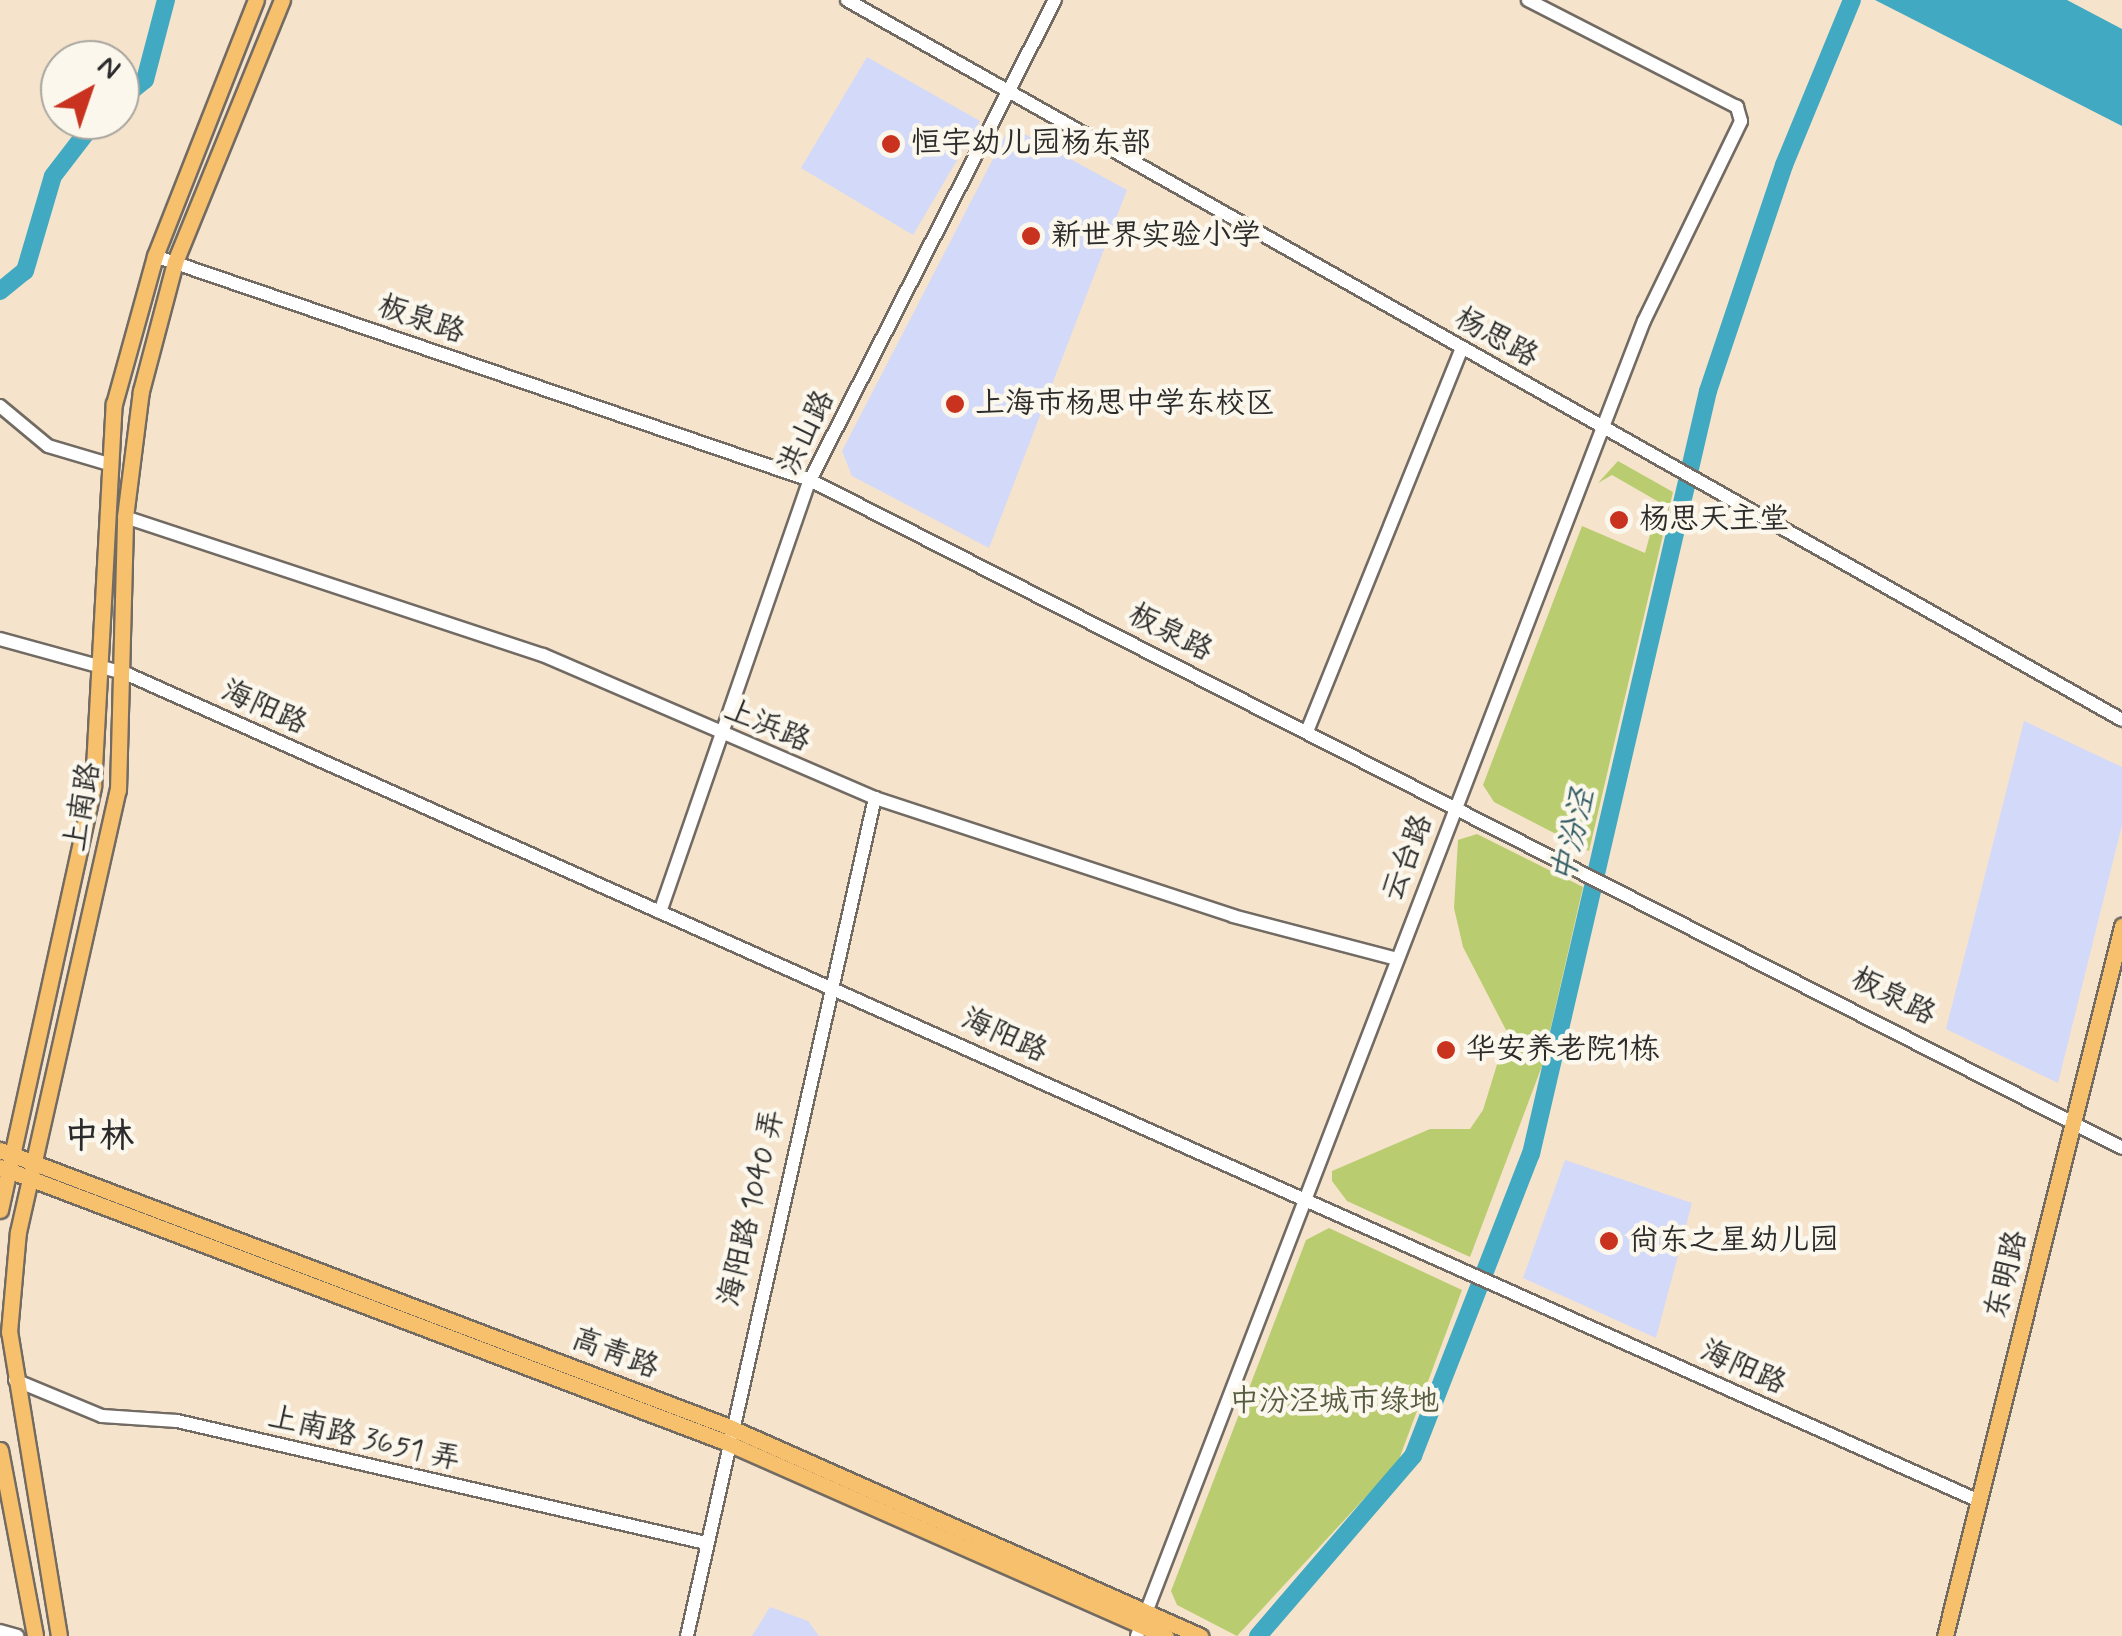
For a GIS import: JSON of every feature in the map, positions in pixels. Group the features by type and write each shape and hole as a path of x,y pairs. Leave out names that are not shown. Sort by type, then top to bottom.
{"main road":[{"name":"上南路","path":"0,1210 5,1160 94,786 102,666 105,463 155,256 256,0"},
{"name":"上南路","path":"59,1636 9,1332 31,1170 118,790 127,674 125,517 141,391 176,262 282,0"},
{"name":"东明路","path":"1946,1636 2122,926"},
{"name":"高青路","path":"5,1160 725,1434 1166,1636"},
{"path":"0,1450 34,1636"},
{"name":"高青路","path":"1141,1624 1200,1636"}],"street":[{"name":"杨思路","path":"847,0 2122,720"},
{"name":"洪山路","path":"660,912 716,733 810,480 1055,0"},
{"name":"云台路","path":"1141,1624 1603,427 1738,127 1737,107 1528,0"},
{"name":"板泉路","path":"155,256 810,480 2074,1117 2122,1148"},
{"path":"1308,730 1462,348"},
{"path":"0,406 48,446 105,463"},
{"name":"上浜路","path":"125,517 525,649 875,798 1216,911 1397,958"},
{"name":"海阳路","path":"0,639 127,674 1979,1502"},
{"name":"海阳路 1040 弄","path":"725,1434 875,798"},
{"name":"上南路 3651 弄","path":"15,1380 102,1416 177,1421 706,1544"},
{"path":"686,1636 725,1434"},
{"path":"0,1632 16,1636"}],"shaded area":[{"name":"恒宇幼儿园杨东部","path":"867,57 980,121 913,235 801,168"},
{"path":"1010,126 1127,190 989,548 852,476 842,451"},
{"path":"2024,721 2122,767 2122,825 2058,1083 1946,1029"},
{"name":"尚东之星幼儿园","path":"1565,1160 1692,1203 1656,1338 1523,1278"},
{"path":"770,1607 808,1621 819,1636 752,1636"}],"green space":[{"path":"1618,461 1673,492 1589,851 1494,802 1483,785 1582,526 1645,553 1659,502 1612,475 1598,483"},
{"path":"1477,834 1583,887 1542,1066 1470,1257 1347,1201 1332,1181 1332,1171 1430,1129 1470,1129 1483,1110 1507,1032 1463,947 1454,908 1458,840"},
{"name":"中汾泾城市绿地","path":"1329,1228 1462,1290 1398,1462 1237,1636 1177,1605 1171,1591 1306,1240"}],"water":[{"path":"1875,0 2067,0 2122,29 2122,126"}],"waterway":[{"path":"140,84 145,80 166,0"},
{"name":"中汾泾","path":"1258,1636 1413,1456 1531,1154 1708,391 1784,165 1852,0"},
{"path":"0,291 25,271 53,176 81,140"}],"place":[{"name":"恒宇幼儿园杨东部","path":"891,144"},
{"name":"新世界实验小学","path":"1031,236"},
{"name":"上海市杨思中学东校区","path":"955,404"},
{"name":"杨思天主堂","path":"1619,520"},
{"name":"华安养老院1栋","path":"1446,1050"},
{"name":"尚东之星幼儿园","path":"1609,1241"}],"district":[{"name":"中林","path":"99,1137"}]}
